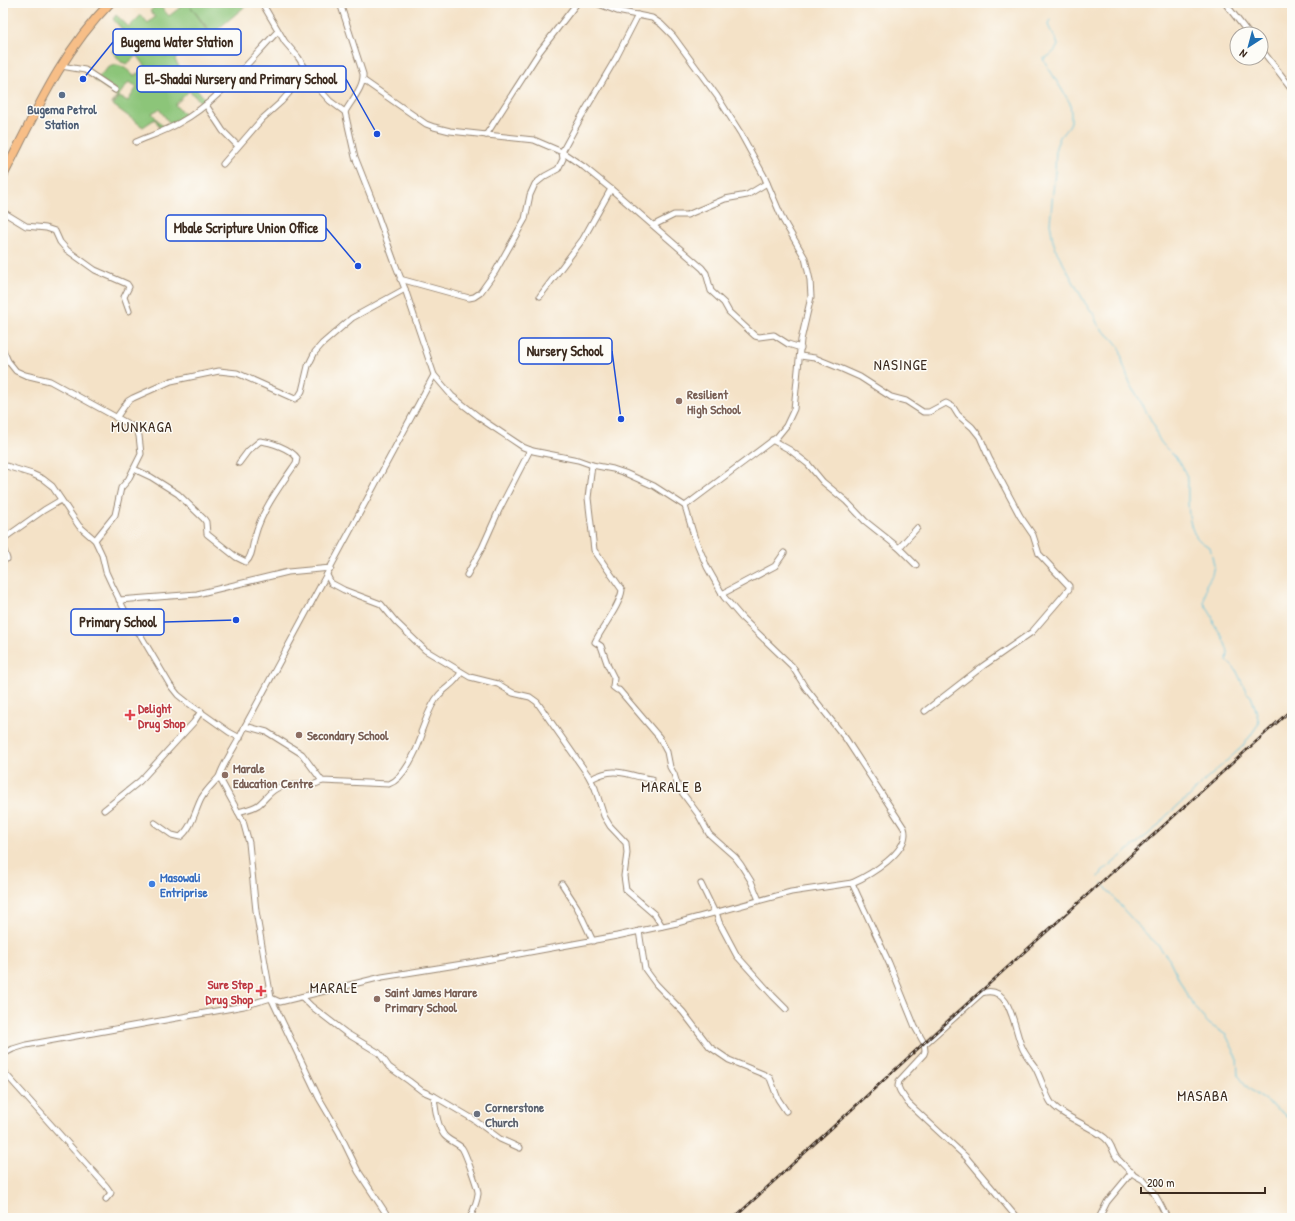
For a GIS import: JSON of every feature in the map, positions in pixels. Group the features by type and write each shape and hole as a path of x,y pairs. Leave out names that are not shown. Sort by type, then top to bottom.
{"main road":[{"path":"3,176 35,112 61,66 89,27 110,3"}],"street":[{"path":"3,1054 26,1045 244,1006 271,998 280,1002 382,977 593,941 662,926 799,890 852,883 876,870 890,859 903,841 905,834 904,828 846,739 805,687 792,666 742,618 722,594 707,567 694,536 685,506 664,492 640,479 613,469 530,450 511,440 452,396 434,375 405,289 355,157 345,112 330,101 319,88 298,57 285,42 262,3"},
{"path":"340,3 363,74 363,80 345,112"},
{"path":"486,135 540,51 577,3"},
{"path":"596,3 617,11 652,18 668,30 673,36 728,112 753,155 783,220 808,268 811,298 802,335 794,409 784,429 713,486 685,506"},
{"path":"1225,3 1243,26"},
{"path":"400,279 469,298 474,297 480,292 495,272 525,219 530,195 535,184 545,176 558,169 563,159 562,152 616,58 638,15"},
{"path":"136,142 179,123 206,104 232,81 278,31"},
{"path":"1269,59 1292,89"},
{"path":"61,66 84,70 115,90"},
{"path":"224,164 262,119 281,102 297,77 307,72"},
{"path":"363,80 426,124 434,127 450,131 534,140 562,152 584,167 611,189 704,270 707,274 711,290 724,303 729,312 755,336 759,337 774,335 788,344 801,348"},
{"path":"206,104 222,131 238,146"},
{"path":"654,225 674,215 686,215 725,199 746,195 767,183"},
{"path":"540,296 582,238 611,189"},
{"path":"3,212 26,226 46,228 55,231 60,242 67,250 95,270 127,284 129,287 124,297 129,311"},
{"path":"116,418 128,401 133,398 171,381 219,371 237,373 295,399 302,391 308,366 315,352 322,344 352,318 405,289"},
{"path":"3,350 16,371 25,375 50,381 137,430 141,454 134,469 121,488 115,514 95,540"},
{"path":"800,356 816,358 836,366 860,378 891,397 909,403 922,412 929,412 946,403 953,406 958,415 972,427 980,437 989,458 1020,516 1033,535 1040,554 1069,586 1069,589 1032,632 983,666 925,712"},
{"path":"155,823 172,836 180,837 193,820 204,793 219,777 223,766 240,738 245,726 434,375"},
{"path":"772,440 790,450 808,464 823,482 865,521 899,548 916,565"},
{"path":"134,469 151,477 185,500 204,518 206,522 206,531 211,538 242,561 246,562 250,557 255,536 263,517 276,493 296,463 297,458 293,453 269,442 260,441 248,451 239,463"},
{"path":"467,575 482,548 499,510 530,450"},
{"path":"3,465 32,474 43,479 52,486 79,526 95,540 102,555 106,572 119,600 130,621 141,636 170,685 178,695 229,732 240,738"},
{"path":"592,465 588,498 594,550 622,590 613,612 595,642 601,646 614,678 613,687 620,690 659,736 667,752 670,767 678,787 698,814 709,834 735,857 741,865 751,881 759,900"},
{"path":"3,539 61,500"},
{"path":"899,548 917,528"},
{"path":"3,547 7,559"},
{"path":"722,594 775,566 784,553"},
{"path":"119,600 197,594 288,572 331,568"},
{"path":"327,575 331,583 344,590 380,604 424,650 472,678 498,684 513,693 530,697 534,700 553,723 591,779 604,816 610,826 624,840 627,846 624,876 626,890 647,907 660,921 662,926"},
{"path":"238,812 258,805 272,791 279,787 297,784 310,785 322,781 385,785 396,781 401,776 417,750 422,735 420,732 435,702 439,696 457,679 461,672"},
{"path":"104,810 140,781 194,722 201,711"},
{"path":"245,726 267,732 302,754 322,781"},
{"path":"591,779 611,771 652,779"},
{"path":"219,777 243,821 249,843 256,911 271,998 319,1098 339,1132 358,1172 389,1218"},
{"path":"852,883 889,963 915,1027 925,1044 924,1054 899,1081 898,1086 900,1091 908,1103 966,1157 1015,1217"},
{"path":"562,884 577,907 593,941"},
{"path":"701,884 737,956 786,1009"},
{"path":"639,931 645,969 656,984 683,1012 714,1051 729,1060 770,1078 778,1099 786,1111"},
{"path":"925,1044 979,995 986,992 996,993 1004,1000 1008,1007 1017,1030 1021,1046 1039,1076 1052,1104 1059,1110 1105,1138 1112,1146 1116,1157 1132,1172 1145,1181 1167,1218"},
{"path":"302,997 311,1006 346,1033 379,1053 389,1067 404,1078 472,1119 500,1139 520,1148"},
{"path":"3,1071 106,1186 111,1193 106,1198"},
{"path":"434,1096 441,1129 444,1135 462,1149 467,1157 469,1168 479,1194 470,1218"},
{"path":"1099,1218 1111,1196 1132,1172"}],"green space":[{"path":"186,3 249,3 212,34 191,7 216,42 201,55 184,37 173,48 179,54 175,60 184,74 207,101 203,104 189,91 175,105 186,116 171,125 159,109 152,113 165,128 161,130 155,119 143,127 113,105 119,97 128,101 137,87 129,82 112,104 117,96 93,79 115,93 117,91 98,78 107,68 116,65 120,66 134,76 146,67 137,55 127,64 121,62 112,51 125,41 127,35 113,19 116,15 129,27 141,15 148,23 155,17 150,11 158,4 169,16"}],"waterway":[{"path":"1051,20 1048,25 1058,45 1052,54 1043,59 1070,103 1071,113 1071,122 1060,137 1056,147 1050,223 1053,241 1057,252 1085,303 1093,313 1100,328 1112,338 1120,348 1123,364 1130,383 1155,427 1159,439 1180,463 1188,480 1188,503 1192,528 1199,540 1210,547 1214,565 1212,575 1206,585 1204,603 1212,616 1214,624 1222,636 1226,646 1228,652 1227,661 1236,670 1247,693 1251,696 1259,723 1244,745 1188,798 1165,817 1157,827 1103,871 1099,877"},
{"path":"1102,883 1123,909 1156,943 1169,959 1187,995 1198,1012 1209,1024 1226,1035 1237,1057 1238,1075 1248,1088 1292,1120"}],"railway":[{"path":"734,1218 924,1043 1292,709"}],"place":[{"name":"Bugema Water Station","path":"83,79"},
{"name":"Bugema Petrol Station","path":"62,95"},
{"name":"El-Shadai Nursery and Primary School","path":"377,134"},
{"name":"Mbale Scripture Union Office","path":"358,266"},
{"name":"Resilient High School","path":"679,401"},
{"name":"Nursery School","path":"621,419"},
{"name":"Primary School","path":"236,620"},
{"name":"Delight Drug Shop","path":"130,715"},
{"name":"Secondary School","path":"299,735"},
{"name":"Marale Education Centre","path":"225,775"},
{"name":"Masowali Entriprise","path":"152,884"},
{"name":"Sure Step Drug Shop","path":"261,991"},
{"name":"Saint James Marare Primary School","path":"377,999"},
{"name":"Cornerstone Church","path":"477,1114"}],"district":[{"name":"NASINGE","path":"901,365"},
{"name":"MUNKAGA","path":"142,427"},
{"name":"MARALE B","path":"672,787"},
{"name":"MARALE","path":"334,988"},
{"name":"MASABA","path":"1203,1096"}]}
